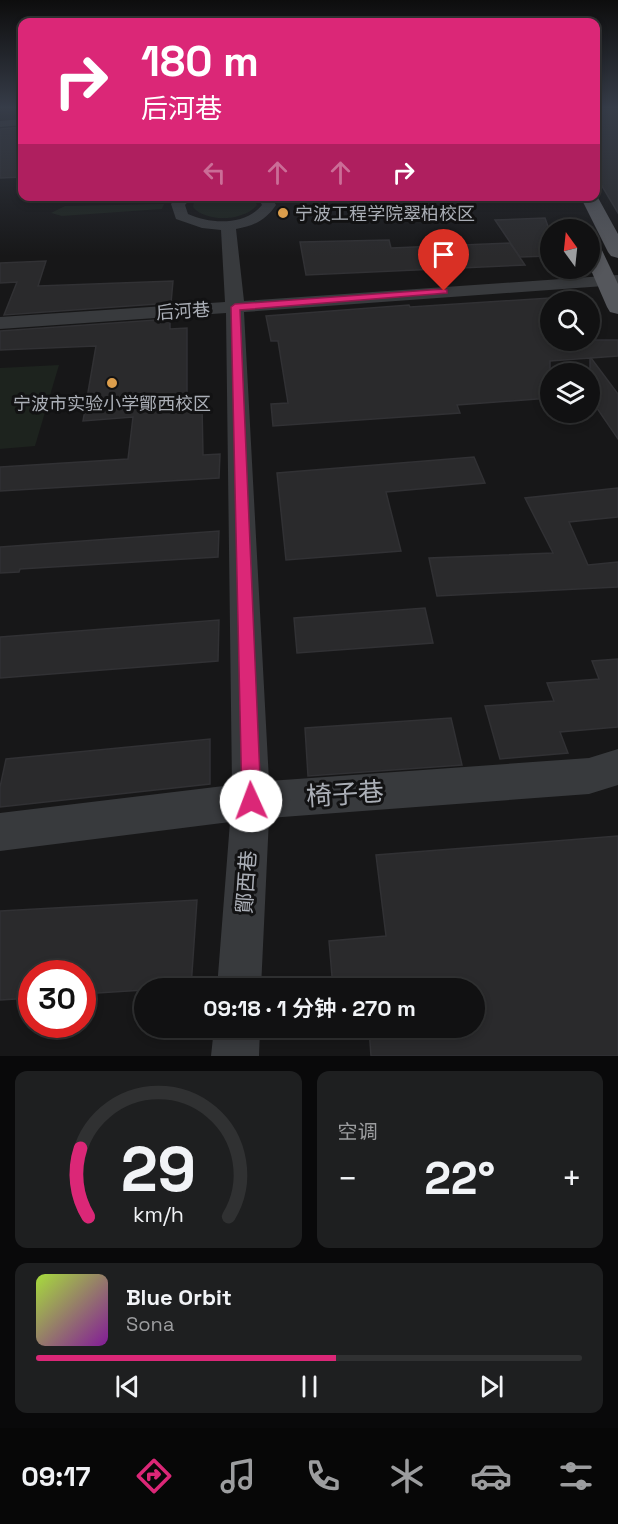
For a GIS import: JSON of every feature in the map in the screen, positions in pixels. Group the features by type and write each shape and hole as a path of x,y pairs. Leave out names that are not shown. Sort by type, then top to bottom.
{"main road":[{"path":"591,201 618,252"},
{"path":"600,261 612,279 618,308"}],"street":[{"path":"182,201 177,208 181,216 202,224 228,225 251,220 264,213 269,206 266,201"},
{"name":"鄮西巷","path":"228,225 235,307 251,801 240,978"},
{"name":"后河巷","path":"0,323 612,279"},
{"name":"椅子巷","path":"0,832 251,801 589,776 618,767"},
{"path":"235,1056 236,1038"}],"shaded area":[{"path":"194,201 255,201 257,205 243,214 225,218 207,216 193,207"},
{"path":"164,204 162,209 62,216 51,213 65,206"},
{"path":"59,365 35,446 0,449 0,368"}],"building":[{"path":"0,157 18,157 18,177 0,178"},
{"path":"600,157 618,157 618,213 600,183"},
{"path":"545,218 540,219 540,256 520,257 495,220"},
{"path":"389,240 391,248 510,243 525,265 306,275 300,242"},
{"path":"46,261 38,286 173,281 171,303 4,315 17,282 0,283 0,263"},
{"path":"540,299 540,351 600,351 600,340 618,340 618,356 591,358 595,363 590,363 590,358 540,363 540,399 457,405 460,413 273,426 271,404 288,403 278,341 271,341 266,316 409,305 410,307"},
{"path":"170,319 170,329 187,328 187,407 202,405 203,455 220,454 219,478 0,491 0,467 128,459 133,417 83,421 96,346 0,350 0,331"},
{"path":"600,370 618,394 618,439 600,413"},
{"path":"474,457 485,483 386,492 401,551 286,560 277,473"},
{"path":"618,488 618,517 569,522 588,565 618,562 618,587 437,596 429,558 553,553 525,498"},
{"path":"219,531 218,557 20,569 19,572 0,573 0,547"},
{"path":"425,608 433,643 297,653 294,618"},
{"path":"219,620 218,661 0,678 0,637"},
{"path":"618,659 618,727 560,732 568,753 500,759 485,706 554,701 547,683 599,679 592,661"},
{"path":"451,718 462,765 308,776 305,728"},
{"path":"210,739 210,784 0,807 0,787 6,759"},
{"path":"618,836 618,1056 371,1056 370,1038 485,1038 485,978 332,978 329,941 386,936 376,855"},
{"path":"197,900 192,978 134,978 134,991 96,993 96,960 18,960 18,999 0,1000 0,911"}],"place":[{"name":"宁波工程学院翠柏校区","path":"283,213"},
{"name":"宁波市实验小学鄮西校区","path":"112,383"}],"route":[{"path":"251,801 235,307 444,291"}]}
